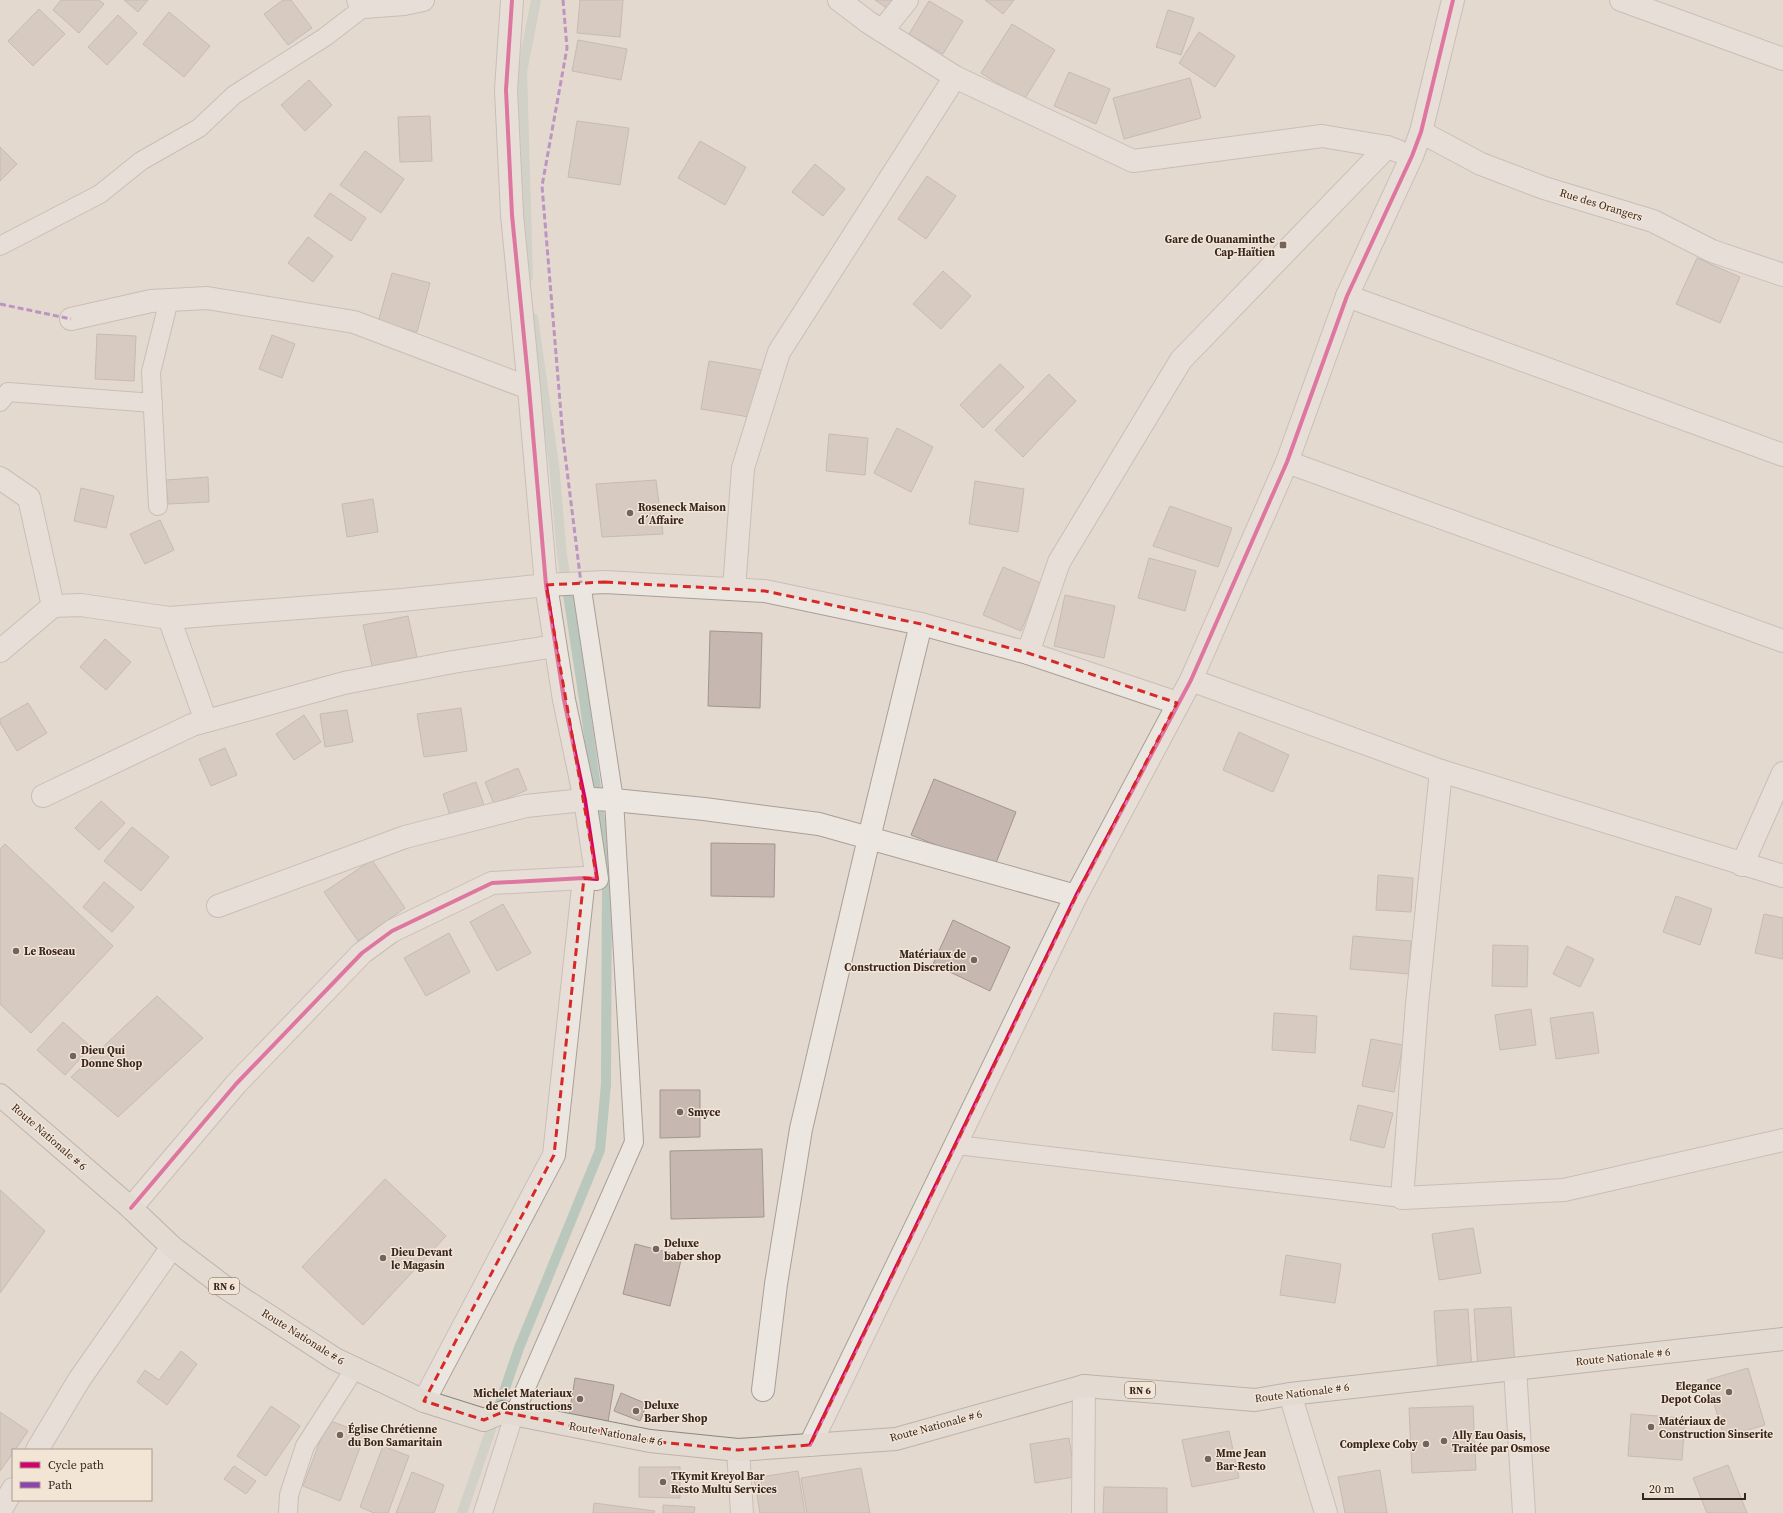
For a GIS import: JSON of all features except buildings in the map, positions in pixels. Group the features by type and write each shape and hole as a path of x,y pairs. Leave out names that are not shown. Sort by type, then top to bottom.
{"main road":[{"name":"Route Nationale # 6","path":"0,1095 131,1208 172,1247 226,1288 335,1359 424,1401 501,1416 650,1441 738,1450 896,1439 1084,1386 1255,1400 1290,1394 1783,1339"}],"street":[{"path":"361,3 404,4 423,0"},
{"path":"131,1208 236,1084 362,953 392,931 492,883 584,878 597,879 598,800 555,646 565,584 529,388 510,192 506,90 512,0"},
{"path":"839,0 882,31 955,77 1133,161 1322,136 1387,147 1412,156"},
{"path":"882,31 907,0"},
{"path":"810,1445 957,1145 1076,896 1190,680 1287,462 1347,296 1412,156 1421,132 1452,0"},
{"path":"1621,0 1783,59"},
{"path":"734,589 743,468 779,352 955,77"},
{"name":"Rue des Orangers","path":"1421,132 1494,169 1544,188 1653,221 1712,251 1783,275"},
{"path":"1028,653 1059,562 1181,360 1387,147"},
{"path":"1347,296 1783,455"},
{"path":"71,319 151,301 207,298 354,322 529,388"},
{"path":"1287,462 1783,641"},
{"path":"0,478 29,498 53,606"},
{"path":"0,651 53,606 81,605 169,618 402,600 565,584 605,582 765,591 921,624 1028,653 1177,703"},
{"path":"169,618 206,721"},
{"path":"763,1390 776,1284 801,1128 921,624"},
{"path":"43,796 192,725 344,683 453,662 555,646"},
{"path":"1190,680 1441,771 1742,865 1783,876"},
{"path":"1441,771 1417,1004 1402,1198 1564,1190 1783,1140"},
{"path":"1742,865 1783,773"},
{"path":"218,906 406,837 526,806 598,800 704,809 820,824 1076,896"},
{"path":"424,1401 554,1154 584,878"},
{"path":"38,1449 79,1380 172,1247"},
{"path":"1515,1369 1524,1513"},
{"path":"1083,1513 1084,1386"},
{"path":"1290,1394 1326,1513"},
{"path":"738,1450 742,1513"},
{"path":"0,1511 12,1491"}],"lane":[{"path":"0,246 100,194 141,161 199,128 234,95 325,37 361,3"},
{"path":"158,506 151,372 169,300"},
{"path":"0,402 8,392 153,403"},
{"path":"483,1513 501,1416 634,1142 598,800 565,584"},
{"path":"957,1145 1402,1198"},
{"path":"288,1513 289,1495 305,1446 355,1368"}],"highlighted area":[{"path":"605,582 765,591 921,624 1028,653 1177,703 1076,896 810,1445 738,1450 650,1441 503,1412 484,1420 424,1401 554,1155 584,878 597,879 546,585"}],"waterway":[{"path":"528,277 522,72 536,0"},
{"path":"462,1513 519,1348 600,1150 606,1084 607,871 585,706 562,555 554,465 533,318"}],"marked path":[{"path":"563,0 567,48 542,186 563,438 581,583"},
{"path":"0,304 71,319"}],"cycle path":[{"path":"131,1208 236,1084 362,953 392,931 492,883 584,878 597,879 585,800 564,700 546,585 512,215 506,90 512,0"},
{"path":"810,1445 1076,896 1191,680 1287,462 1347,296 1412,156 1421,132 1453,0"}],"place":[{"name":"Gare de Ouanaminthe Cap-Haïtien","path":"1283,245"},
{"name":"Roseneck Maison d´Affaire","path":"630,513"},
{"name":"Le Roseau","path":"16,951"},
{"name":"Matériaux de Construction Discretion","path":"974,960"},
{"name":"Dieu Qui Donne Shop","path":"73,1056"},
{"name":"Smyce","path":"680,1112"},
{"name":"Deluxe baber shop","path":"656,1249"},
{"name":"Dieu Devant le Magasin","path":"383,1258"},
{"name":"Elegance Depot Colas","path":"1729,1392"},
{"name":"Michelet Materiaux de Constructions","path":"580,1399"},
{"name":"Deluxe Barber Shop","path":"636,1411"},
{"name":"Matériaux de Construction Sinserite","path":"1651,1427"},
{"name":"Église Chrétienne du Bon Samaritain","path":"340,1435"},
{"name":"Ally Eau Oasis, Traitée par Osmose","path":"1444,1441"},
{"name":"Complexe Coby","path":"1426,1444"},
{"name":"Mme Jean Bar-Resto","path":"1208,1459"},
{"name":"TKymit Kreyol Bar Resto Multu Services","path":"663,1482"}]}
